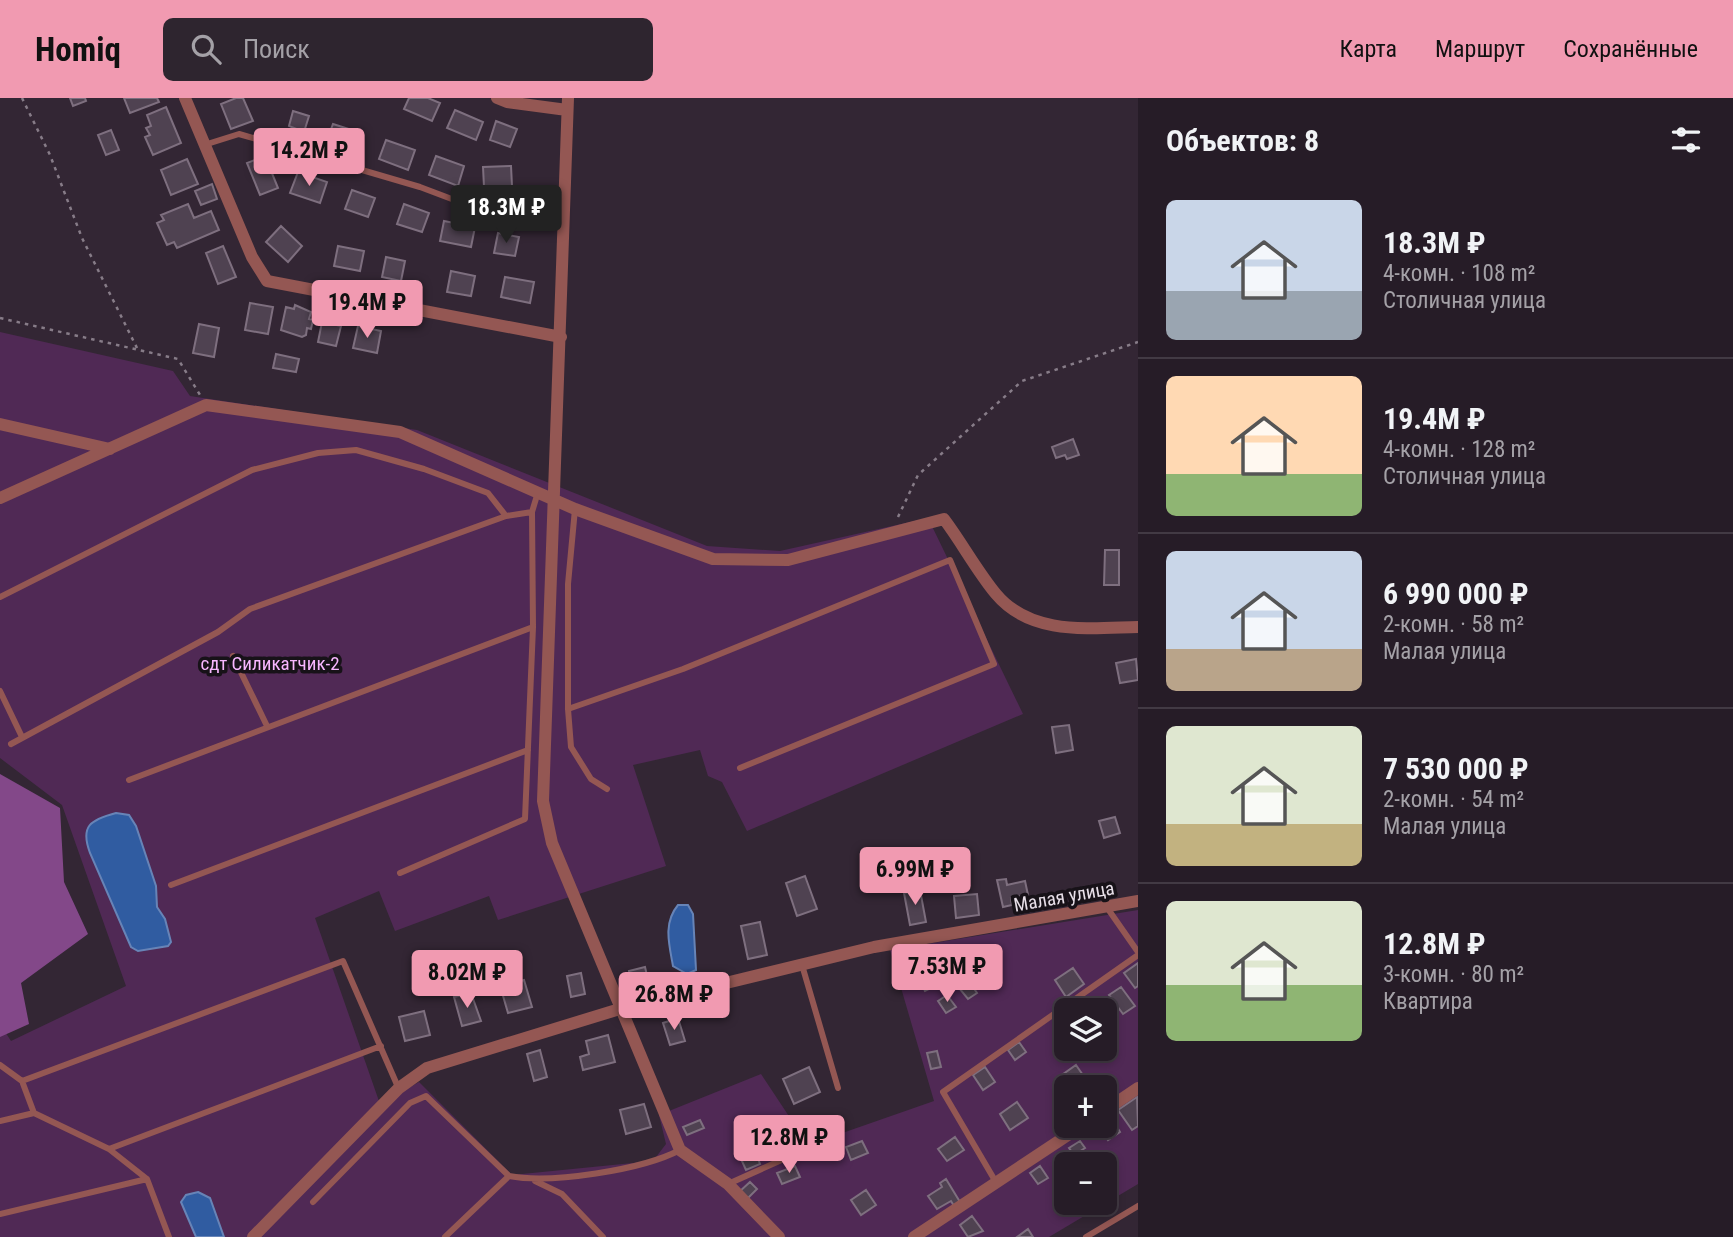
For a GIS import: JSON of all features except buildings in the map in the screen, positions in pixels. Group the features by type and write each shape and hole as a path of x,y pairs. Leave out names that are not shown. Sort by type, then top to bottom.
{"street":[{"path":"184,98 252,257 267,281 561,337"},
{"path":"497,98 567,104 556,500 543,802 552,843 680,1150 728,1184 779,1237"},
{"path":"0,498 206,405 400,432 575,509 713,559 788,560 944,519 997,595 1020,614 1048,625 1068,628 1138,627"},
{"path":"0,424 110,449"},
{"name":"Малая улица","path":"253,1237 399,1088 427,1068 623,1009 873,947 1108,909 1138,901"},
{"path":"1117,1102 1138,1088"},
{"path":"914,1237 1064,1138"}],"lane":[{"path":"204,145 239,134 420,187 465,204 565,197"},
{"path":"0,597 252,470 318,453 356,450 424,469 488,493 506,516"},
{"path":"400,873 525,818 533,627 532,512 538,492"},
{"path":"575,509 568,584 568,709 571,747 591,779 607,789"},
{"path":"11,744 218,632 250,610 506,516 532,512"},
{"path":"568,709 683,669 950,560 994,664 740,768"},
{"path":"129,780 533,627"},
{"path":"233,656 267,726"},
{"path":"0,691 22,737"},
{"path":"171,885 528,750"},
{"path":"997,1184 943,1092 1138,954 1108,909"},
{"path":"1129,939 1138,936"},
{"path":"22,1081 343,961 399,1088"},
{"path":"802,965 838,1088"},
{"path":"109,1149 381,1046"},
{"path":"0,1065 22,1081 34,1113"},
{"path":"313,1202 410,1102 426,1096 509,1176 534,1181 562,1194 603,1237"},
{"path":"0,1121 34,1113 109,1149 148,1179 169,1237"},
{"path":"728,1184 806,1149"},
{"path":"534,1181 657,1162 680,1150"},
{"path":"445,1237 509,1176"},
{"path":"0,1214 148,1179"},
{"path":"1086,1237 1138,1206"}],"path":[{"path":"22,98 50,155 82,238 138,350"},
{"path":"0,318 178,359 206,405"},
{"path":"882,536 901,514 918,475 1022,381 1138,342"}],"green space":[{"name":"сдт Силикатчик-2","path":"0,332 173,371 190,396 417,430 707,546 780,551 928,518 1023,714 747,831 722,782 708,776 700,750 633,765 666,866 498,920 489,896 395,931 379,891 315,918 380,1104 419,1082 512,1175 653,1161 666,1144 659,1115 761,1074 808,1145 934,1101 890,950 1138,910 1138,1184 1117,1197 1117,1152 1054,1152 1054,1215 1086,1215 1049,1237 0,1237 0,1024 11,1041 126,986 62,805 0,758"}],"shaded area":[{"path":"0,774 60,808 64,882 88,934 21,983 29,1024 0,1037"}],"water":[{"path":"116,813 129,815 136,826 156,886 157,907 165,919 171,942 168,946 138,951 131,947 90,853 87,830 100,818"},
{"path":"678,905 688,905 693,914 696,970 687,974 673,966 669,942 670,919"},
{"path":"198,1192 210,1198 224,1237 196,1237 181,1202 186,1195"}]}
